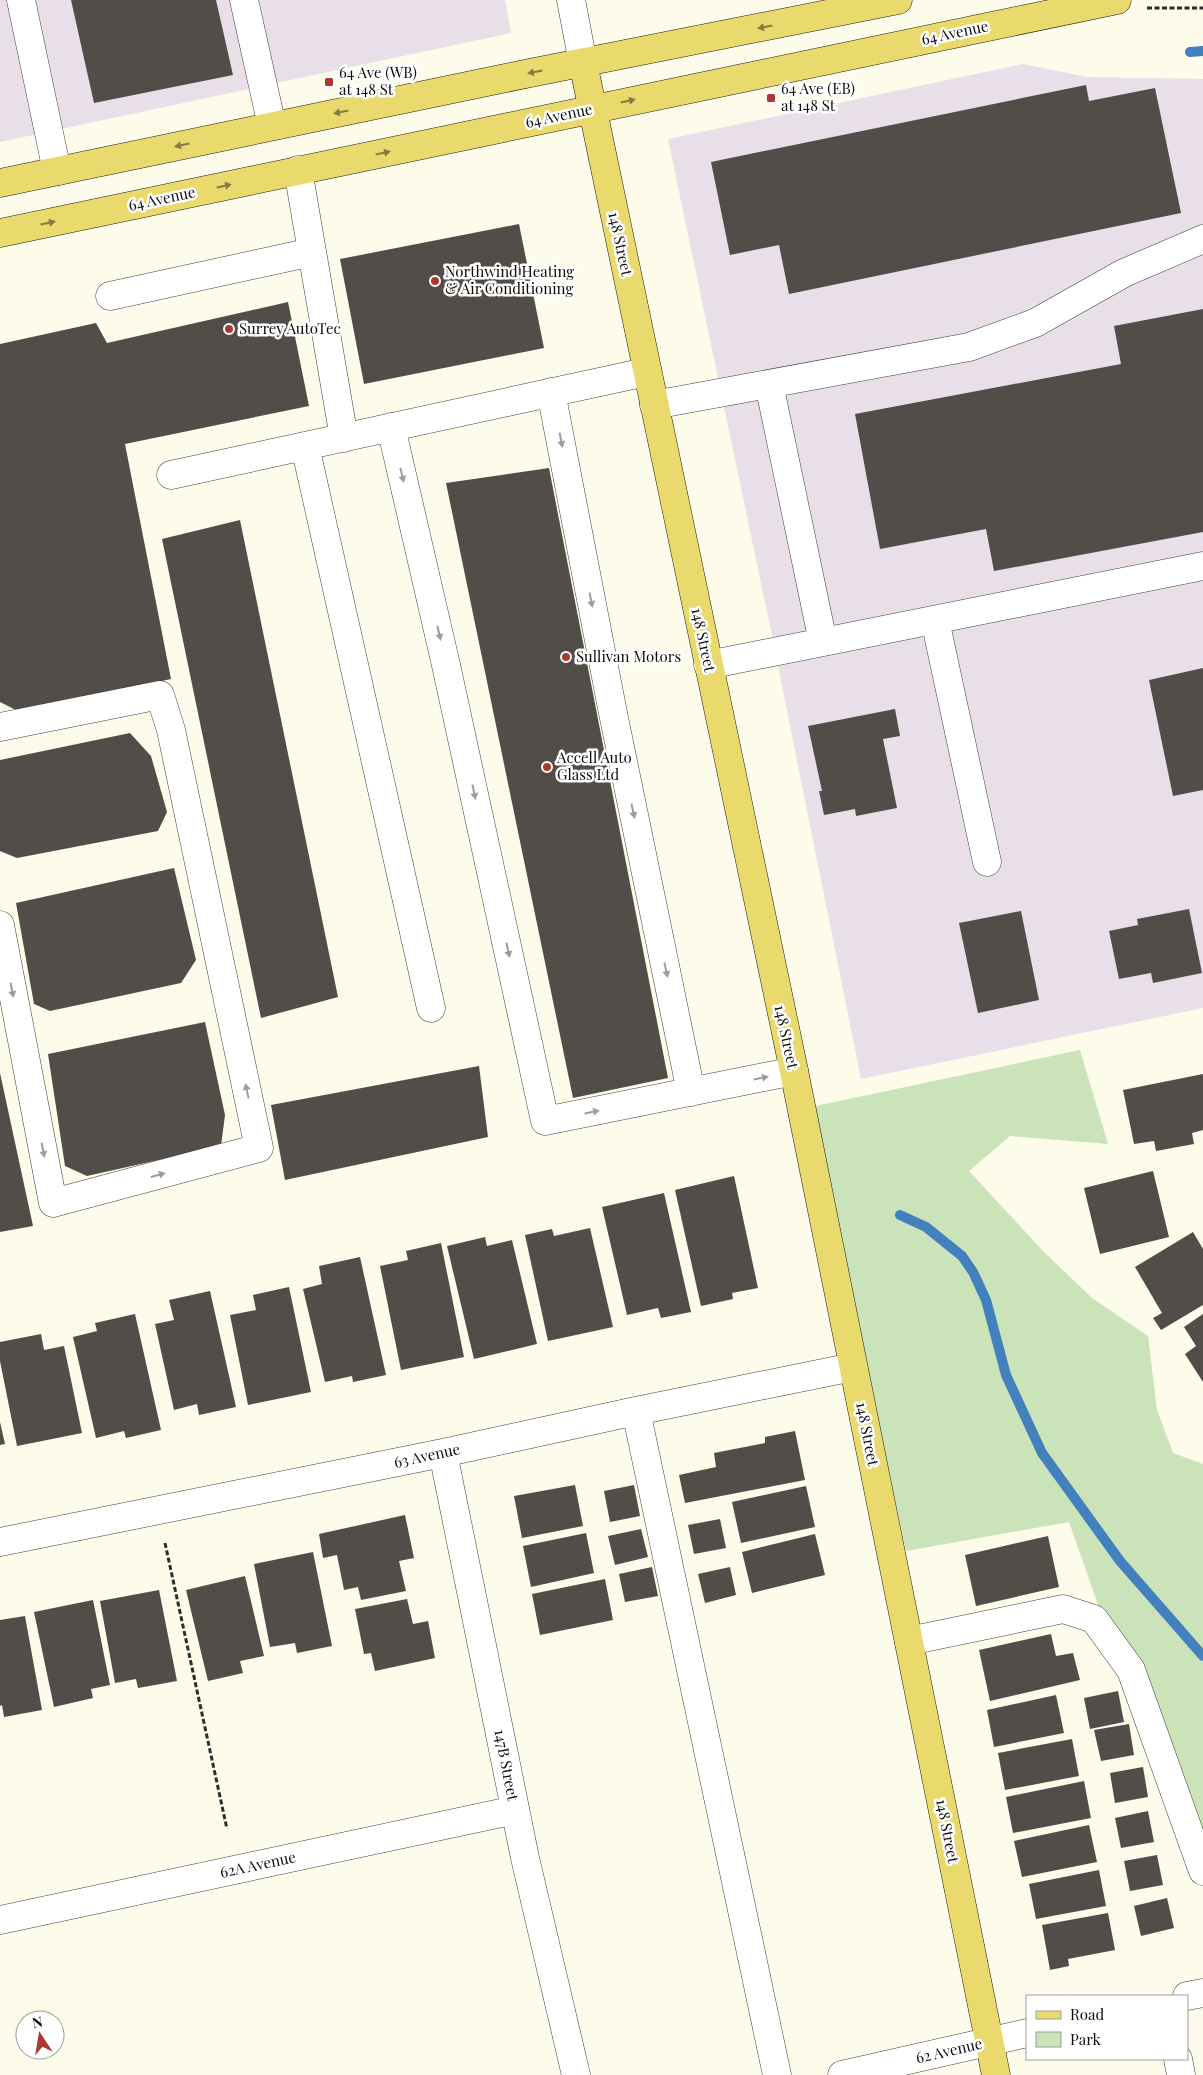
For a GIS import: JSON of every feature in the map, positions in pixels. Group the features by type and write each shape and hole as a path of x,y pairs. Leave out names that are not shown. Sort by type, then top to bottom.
{"main road":[{"path":"0,183 582,62 898,0"},
{"name":"64 Avenue","path":"0,232 1117,0"},
{"name":"148 Street","path":"582,62 794,1071 996,2075"}],"street":[{"path":"21,0 57,171"},
{"path":"244,0 272,126"},
{"name":"148 Street","path":"571,0 582,62"},
{"path":"298,170 344,438"},
{"path":"654,405 969,347 1035,323 1124,274 1203,239"},
{"path":"110,296 312,252"},
{"path":"172,475 646,372"},
{"path":"769,384 823,642"},
{"path":"551,392 613,713 691,1092"},
{"path":"392,427 446,664 544,1121 794,1071"},
{"path":"306,446 431,1008"},
{"path":"708,664 1203,566"},
{"path":"936,620 987,862"},
{"path":"0,726 160,695 172,730 259,1148 53,1203 0,925"},
{"name":"63 Avenue","path":"0,1542 443,1453 853,1367"},
{"path":"636,1411 777,2075"},
{"name":"147B Street","path":"443,1453 525,1858 576,2075"},
{"path":"909,1642 1063,1609 1094,1619 1131,1670 1203,1871"},
{"name":"62A Avenue","path":"0,1920 515,1810"},
{"path":"1188,1996 1203,1993"},
{"name":"62 Avenue","path":"842,2075 1026,2033"},
{"path":"1178,2060 1181,2075"}],"path":[{"path":"165,1542 227,1829"}],"shaded area":[{"path":"0,0 505,0 511,33 0,142"},
{"path":"1023,64 1087,77 1203,79 1203,1008 861,1079 771,631 668,139"}],"green space":[{"path":"1080,1050 1108,1144 1010,1136 969,1171 1044,1252 1092,1298 1148,1336 1157,1410 1173,1453 1203,1464 1203,1842 1101,1613 1069,1522 906,1551 811,1107"}],"building":[{"path":"71,0 216,0 233,75 94,103"},
{"path":"1086,85 1089,101 1155,88 1181,213 789,294 779,245 730,255 711,162"},
{"path":"519,224 544,348 364,384 340,259"},
{"path":"288,302 309,406 125,444 171,679 20,712 0,702 0,344 96,323 107,343"},
{"path":"1203,309 1203,532 994,571 986,529 880,549 855,414 1121,364 1114,326"},
{"path":"549,468 668,1078 573,1098 446,483"},
{"path":"240,520 338,997 261,1018 162,539"},
{"path":"1203,668 1203,790 1173,796 1149,680"},
{"path":"895,709 900,736 883,739 897,808 856,816 855,809 824,815 819,791 822,791 808,726"},
{"path":"130,733 151,756 167,812 158,831 17,858 0,851 0,760"},
{"path":"174,868 196,960 181,983 50,1011 34,1004 16,903"},
{"path":"1189,909 1202,973 1153,983 1151,973 1119,979 1109,931 1138,925 1137,919"},
{"path":"1021,911 1039,1000 978,1013 959,923"},
{"path":"205,1022 225,1115 221,1146 87,1176 65,1166 48,1054"},
{"path":"479,1066 488,1137 285,1180 271,1105"},
{"path":"0,1073 33,1226 0,1232"},
{"path":"1203,1074 1203,1130 1192,1133 1194,1144 1156,1151 1154,1141 1134,1144 1123,1090"},
{"path":"1153,1171 1169,1237 1100,1254 1084,1188"},
{"path":"734,1176 758,1288 732,1293 733,1299 701,1306 675,1190"},
{"path":"664,1193 691,1312 661,1318 658,1308 627,1315 602,1207"},
{"path":"590,1228 613,1327 548,1341 525,1235 552,1229 554,1236"},
{"path":"1193,1232 1203,1249 1203,1305 1161,1330 1153,1318 1162,1313 1135,1267"},
{"path":"485,1237 487,1246 512,1240 537,1344 474,1359 447,1246"},
{"path":"441,1243 464,1357 401,1370 380,1266 408,1260 406,1251"},
{"path":"360,1257 386,1375 353,1382 352,1376 325,1382 303,1289 322,1284 319,1266"},
{"path":"289,1287 311,1392 248,1405 230,1315 256,1310 253,1295"},
{"path":"210,1291 236,1407 199,1415 197,1404 174,1410 155,1324 174,1320 169,1300"},
{"path":"135,1314 161,1430 126,1438 124,1431 96,1438 73,1337 97,1331 95,1323"},
{"path":"1203,1314 1203,1382 1185,1354 1196,1346 1184,1327"},
{"path":"41,1334 44,1350 64,1346 82,1433 17,1446 0,1361 0,1342"},
{"path":"0,1422 5,1444 0,1445"},
{"path":"795,1431 805,1480 685,1503 679,1475 716,1467 714,1453 765,1443 765,1437"},
{"path":"575,1485 583,1526 522,1538 514,1496"},
{"path":"634,1485 640,1516 610,1522 604,1491"},
{"path":"806,1486 815,1527 741,1543 732,1502"},
{"path":"405,1515 414,1558 399,1561 406,1591 361,1600 358,1587 344,1590 337,1555 323,1558 319,1534"},
{"path":"720,1519 726,1548 694,1554 688,1525"},
{"path":"641,1529 648,1557 615,1565 608,1536"},
{"path":"586,1533 594,1573 531,1587 523,1546"},
{"path":"815,1534 825,1575 752,1593 742,1552"},
{"path":"1048,1536 1059,1587 976,1606 965,1555"},
{"path":"313,1552 332,1646 297,1653 295,1643 270,1647 254,1564"},
{"path":"652,1567 658,1596 625,1602 619,1574"},
{"path":"730,1567 736,1595 705,1603 698,1574"},
{"path":"245,1576 264,1656 240,1661 243,1673 208,1681 186,1590"},
{"path":"605,1579 613,1620 540,1635 532,1594"},
{"path":"159,1590 177,1681 138,1688 136,1679 115,1683 100,1601"},
{"path":"407,1599 413,1624 428,1621 435,1658 375,1671 371,1653 364,1654 355,1609"},
{"path":"93,1600 110,1685 91,1689 93,1698 54,1707 34,1612"},
{"path":"25,1616 42,1710 4,1717 2,1705 0,1706 0,1620"},
{"path":"1051,1634 1056,1656 1073,1653 1080,1680 990,1701 979,1650"},
{"path":"1118,1691 1124,1722 1090,1729 1084,1698"},
{"path":"1056,1695 1064,1733 994,1747 987,1710"},
{"path":"1129,1724 1134,1755 1101,1761 1094,1730"},
{"path":"1072,1739 1079,1776 1005,1790 998,1753"},
{"path":"1143,1767 1148,1797 1115,1803 1110,1773"},
{"path":"1084,1781 1091,1818 1013,1833 1006,1797"},
{"path":"1148,1811 1154,1842 1121,1848 1115,1818"},
{"path":"1089,1825 1097,1862 1022,1877 1014,1841"},
{"path":"1157,1855 1163,1885 1130,1891 1124,1861"},
{"path":"1099,1870 1106,1906 1036,1919 1029,1884"},
{"path":"1167,1898 1174,1928 1141,1936 1134,1906"},
{"path":"1108,1913 1115,1950 1068,1959 1069,1966 1050,1970 1042,1925"}],"waterway":[{"path":"1190,52 1203,51"},
{"path":"900,1215 926,1227 962,1256 973,1272 986,1300 1006,1375 1042,1453 1120,1561 1203,1656"}],"place":[{"name":"64 Ave (WB) at 148 St","path":"329,82"},
{"name":"64 Ave (EB) at 148 St","path":"771,98"},
{"name":"Northwind Heating & Air Conditioning","path":"435,281"},
{"name":"Surrey AutoTec","path":"229,329"},
{"name":"Sullivan Motors","path":"566,657"},
{"name":"Accell Auto Glass Ltd","path":"547,767"}]}
